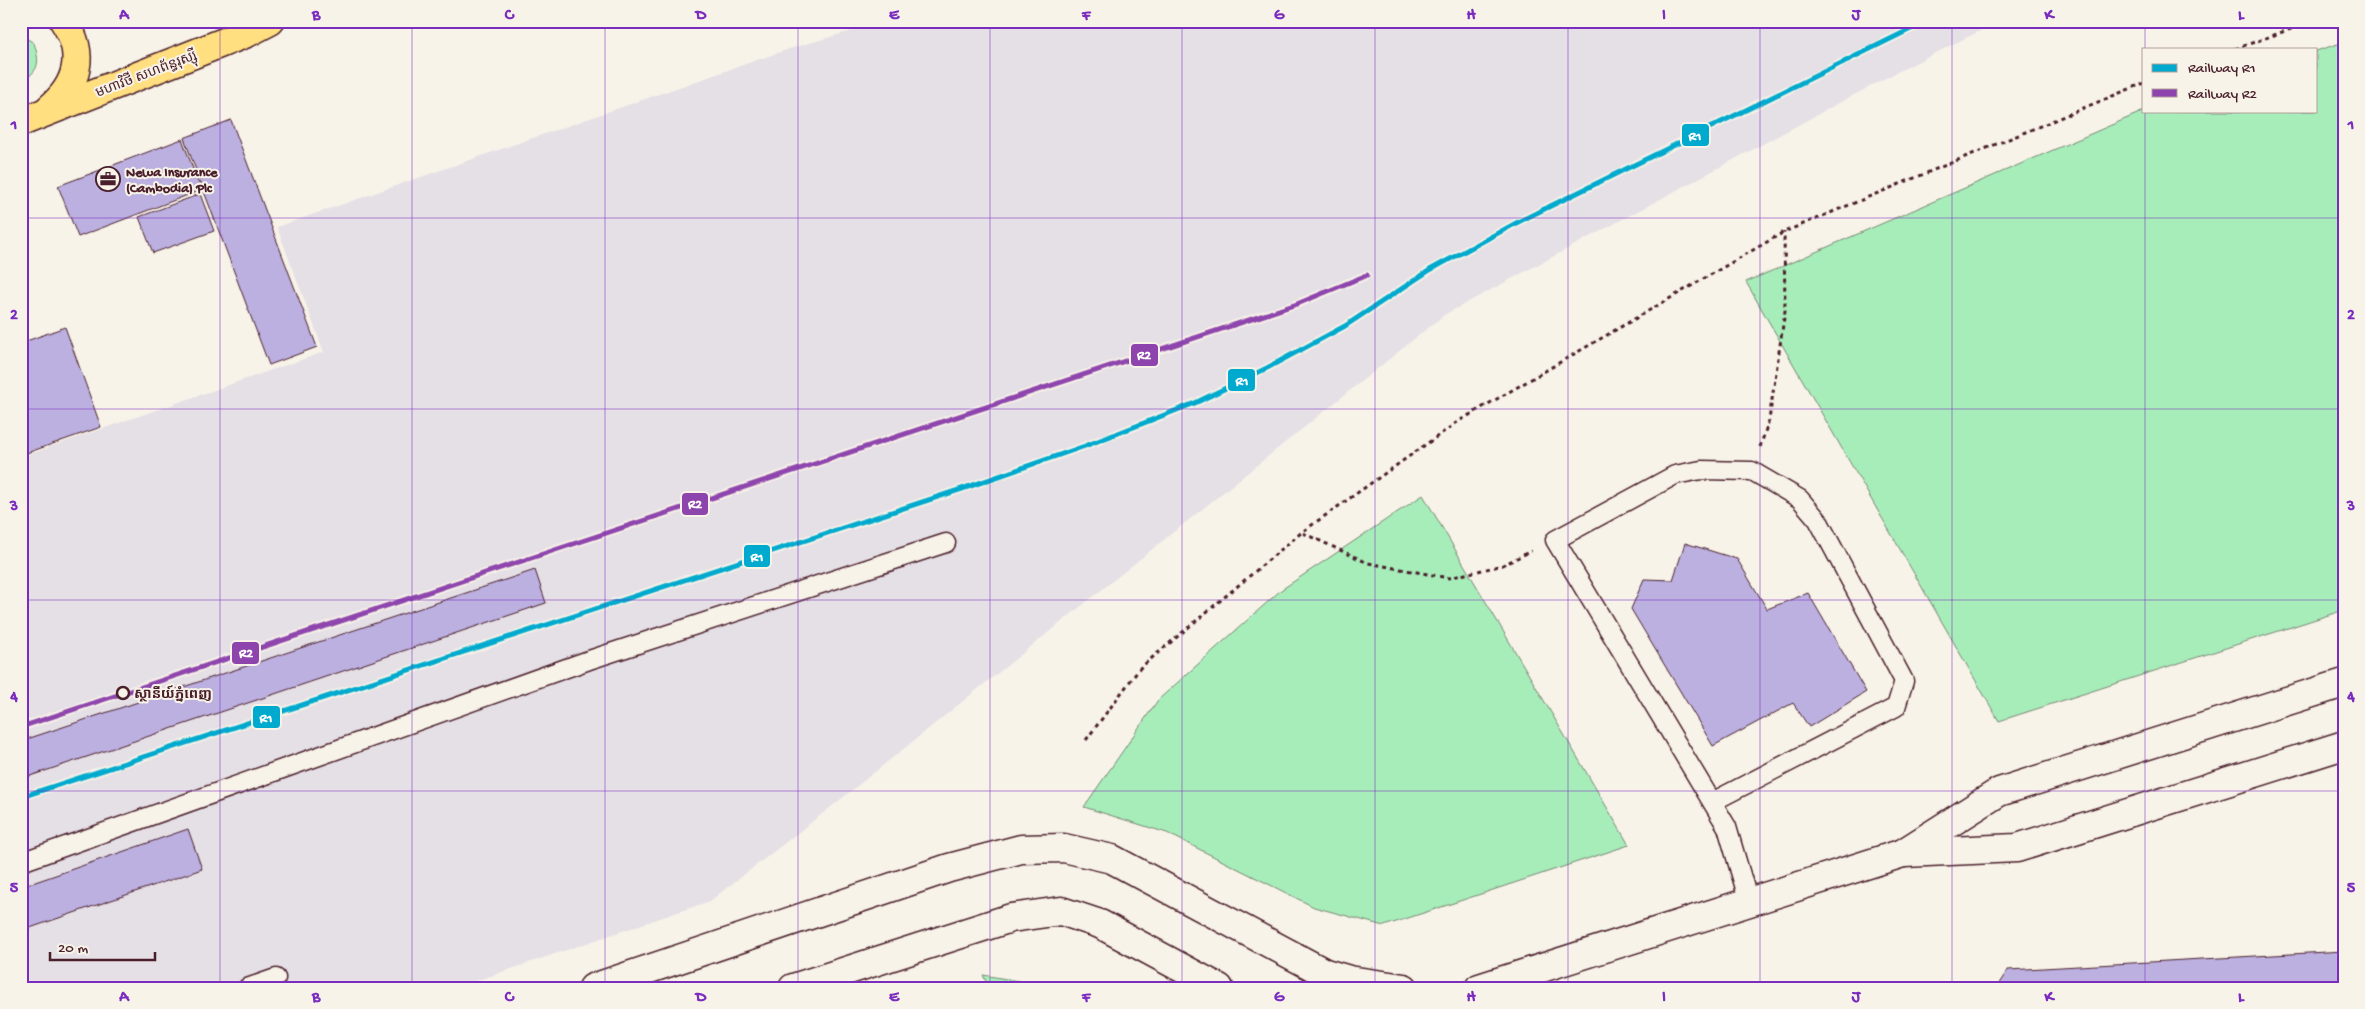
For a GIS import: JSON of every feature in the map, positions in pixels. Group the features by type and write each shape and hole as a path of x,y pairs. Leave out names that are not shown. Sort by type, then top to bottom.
{"highway":[{"path":"46,112 63,97 74,77 77,54 72,33 64,21"},
{"name":"មហាវិថី សហព័ន្ធរុស្ស៊ី","path":"21,122 247,33 270,21"}],"street":[{"path":"1479,988 1903,853 1999,792 2344,683"},
{"path":"1903,853 2017,848 2344,746"},
{"path":"593,988 652,979 949,868 1021,849 1064,848 1112,859 1325,973 1349,980 1404,988"},
{"path":"793,988 1011,918 1062,912 1100,924 1219,988"}],"lane":[{"path":"1712,802 1896,707 1904,681 1818,520 1800,499 1752,471 1701,470 1675,475 1555,540 1712,802 1727,827 1749,902"},
{"path":"21,862 589,660 946,543"},
{"path":"247,988 276,978"}],"path":[{"path":"2237,48 2313,21"},
{"path":"1086,740 1140,668 1302,532 1459,421 1784,232 2142,84"},
{"path":"1752,471 1769,420 1785,311 1784,232"},
{"path":"1302,532 1368,562 1449,578 1503,565 1555,540"}],"shaded area":[{"path":"886,21 2000,21 1893,74 1444,315 836,803 710,901 455,988 21,988 21,457 324,352 277,227 789,49"}],"green space":[{"path":"21,35 34,43 38,61 32,74 21,82"},
{"path":"2344,42 2344,610 1999,721 1746,282 2142,112 2318,112 2318,50"},
{"path":"1423,495 1629,845 1384,926 1314,907 1167,833 1084,807 1158,700 1281,590"},
{"path":"983,975 1060,988 989,988"}],"building":[{"path":"231,120 317,347 269,365 184,138"},
{"path":"182,139 201,190 78,237 58,186"},
{"path":"200,194 214,231 153,253 139,217"},
{"path":"65,327 101,427 21,455 21,343"},
{"path":"1685,543 1737,559 1767,609 1808,593 1866,692 1809,727 1793,703 1713,746 1631,609 1644,579 1673,580"},
{"path":"535,570 546,603 21,779 21,741"},
{"path":"188,829 202,869 21,931 21,887"},
{"path":"2344,951 2344,988 1996,988 2008,970"}],"rail line":[{"name":"R1","path":"21,797 962,489 1085,446 1195,403 1267,368 1345,326 1430,270 1520,221 1927,21"},
{"name":"R2","path":"21,727 1297,304 1367,275"}],"place":[{"name":"Newa Insurance (Cambodia) Plc","path":"108,179"},
{"name":"ស្ថានីយ៍ភ្នំពេញ","path":"123,693"}]}
